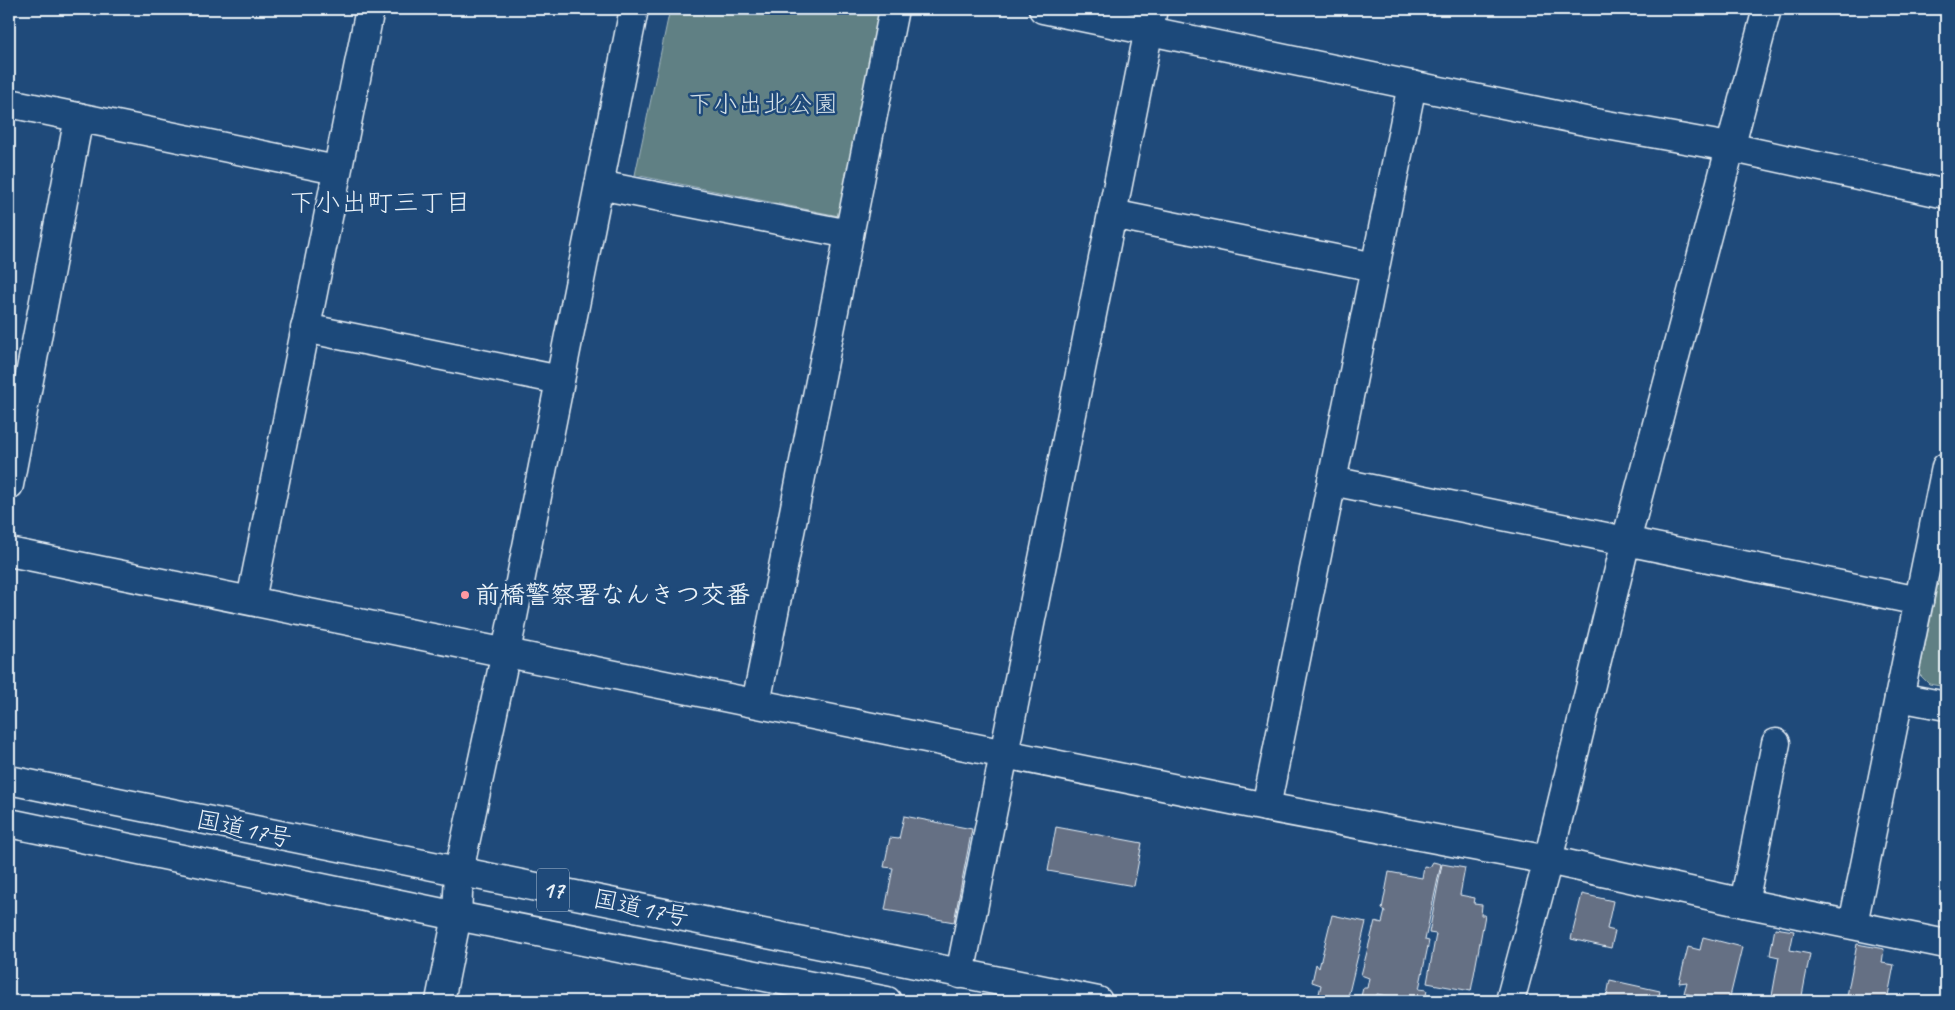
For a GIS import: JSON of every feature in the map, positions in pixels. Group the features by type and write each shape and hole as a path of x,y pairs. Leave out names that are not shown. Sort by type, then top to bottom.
{"main road":[{"path":"251,600 336,170 370,9"},
{"path":"440,1001 457,916 459,872 506,652 634,9"},
{"path":"756,703 894,9"},
{"path":"1043,9 1151,19 1412,85 1590,122 1729,147 1946,194"},
{"path":"1510,1001 1548,860 1626,541 1767,9"},
{"path":"960,974 1006,753 1151,19"},
{"path":"1266,807 1412,85"},
{"path":"9,102 336,170"},
{"path":"9,485 80,117"},
{"path":"599,185 849,234"},
{"path":"1112,214 1375,267"},
{"path":"305,328 560,380"},
{"path":"1853,924 1946,467"},
{"path":"1332,481 1919,601"},
{"path":"9,552 1266,807 1548,860 1744,903 1946,944"},
{"path":"1899,697 1946,706"},
{"path":"1744,903 1776,743"},
{"name":"国道17号","path":"9,780 1098,1001"},
{"name":"国道17号","path":"9,823 457,916 887,1001"}],"green space":[{"name":"下小出北公園","path":"670,9 882,9 839,216 635,175"},
{"path":"1946,546 1946,687 1929,684 1919,674"}],"building":[{"path":"904,816 972,829 954,922 885,910 893,868 884,867 890,838 899,839"},
{"path":"1056,827 1142,843 1134,886 1048,871"},
{"path":"1433,862 1441,864 1425,940 1429,941 1419,989 1427,990 1425,1001 1412,1001 1377,994 1375,1001 1360,1001 1363,988 1367,988 1369,978 1361,975 1375,921 1382,923 1385,911 1382,909 1389,872 1422,878 1424,866 1430,867"},
{"path":"1442,864 1465,868 1460,895 1475,898 1474,904 1482,905 1481,915 1485,915 1471,991 1427,983 1436,934 1429,933"},
{"path":"1582,894 1613,901 1607,929 1615,931 1611,948 1571,939"},
{"path":"1332,915 1366,922 1347,1001 1318,998 1321,985 1312,982 1316,964 1319,968"},
{"path":"1775,928 1794,931 1790,950 1810,954 1801,1001 1772,996 1779,957 1770,955"},
{"path":"1703,937 1742,947 1729,1001 1718,1001 1684,993 1687,982 1679,983 1688,947 1700,950"},
{"path":"1857,944 1884,949 1882,963 1894,965 1887,1001 1846,1001"},
{"path":"1943,964 1946,964 1946,986 1940,985"},
{"path":"1610,980 1660,991 1658,1001 1606,1001"}],"place":[{"name":"前橋警察署なんきつ交番","path":"465,595"}],"district":[{"name":"下小出町三丁目","path":"380,202"}]}
